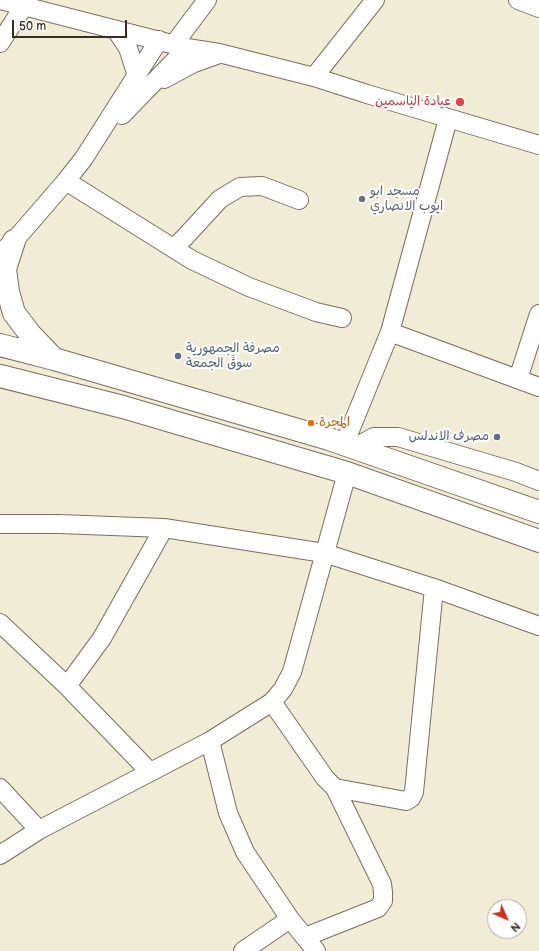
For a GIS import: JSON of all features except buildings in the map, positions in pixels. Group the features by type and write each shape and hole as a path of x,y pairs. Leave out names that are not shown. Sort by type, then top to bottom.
{"main road":[{"path":"7,247 6,269 8,292 14,313 30,334 54,359"},
{"path":"0,345 54,359 349,446 539,512"},
{"path":"0,376 123,407 347,473 539,541"}],"street":[{"path":"0,0 173,44 219,53 314,77 448,119 539,145"},
{"path":"96,141 143,92 173,44 207,0"},
{"path":"314,77 375,0"},
{"path":"518,0 539,8"},
{"path":"0,43 24,6"},
{"path":"116,30 130,53 137,76"},
{"path":"7,247 66,181 96,141 137,76 173,44"},
{"path":"143,92 194,63 219,53"},
{"path":"349,446 390,332 448,119"},
{"path":"66,181 192,260 249,287 316,312 342,318"},
{"path":"174,248 186,237 220,199 240,187 262,186 299,200"},
{"path":"518,380 539,314"},
{"path":"390,332 539,387"},
{"path":"349,446 374,437 398,437 516,472 539,481"},
{"path":"0,855 39,830 210,741 272,702 284,690 292,672 347,473"},
{"path":"0,524 59,524 164,528 324,554 434,588 539,626"},
{"path":"67,686 102,638 164,528"},
{"path":"335,788 406,801 411,798 414,792 434,588"},
{"path":"0,623 67,686 150,772"},
{"path":"272,702 325,778 335,788 382,884 383,901 378,908 305,937"},
{"path":"210,741 228,813 245,852 290,919 316,951"},
{"path":"0,788 39,830"},
{"path":"243,951 290,919"}],"place":[{"name":"عيادة الياسمين","path":"460,102"},
{"name":"مسجد ابو ايوب الانصاري","path":"362,199"},
{"name":"مصرفة الجمهورية سوقً الجمعة","path":"178,356"},
{"name":"المجرة","path":"311,423"},
{"name":"مصرف الاندلس","path":"497,437"}]}
